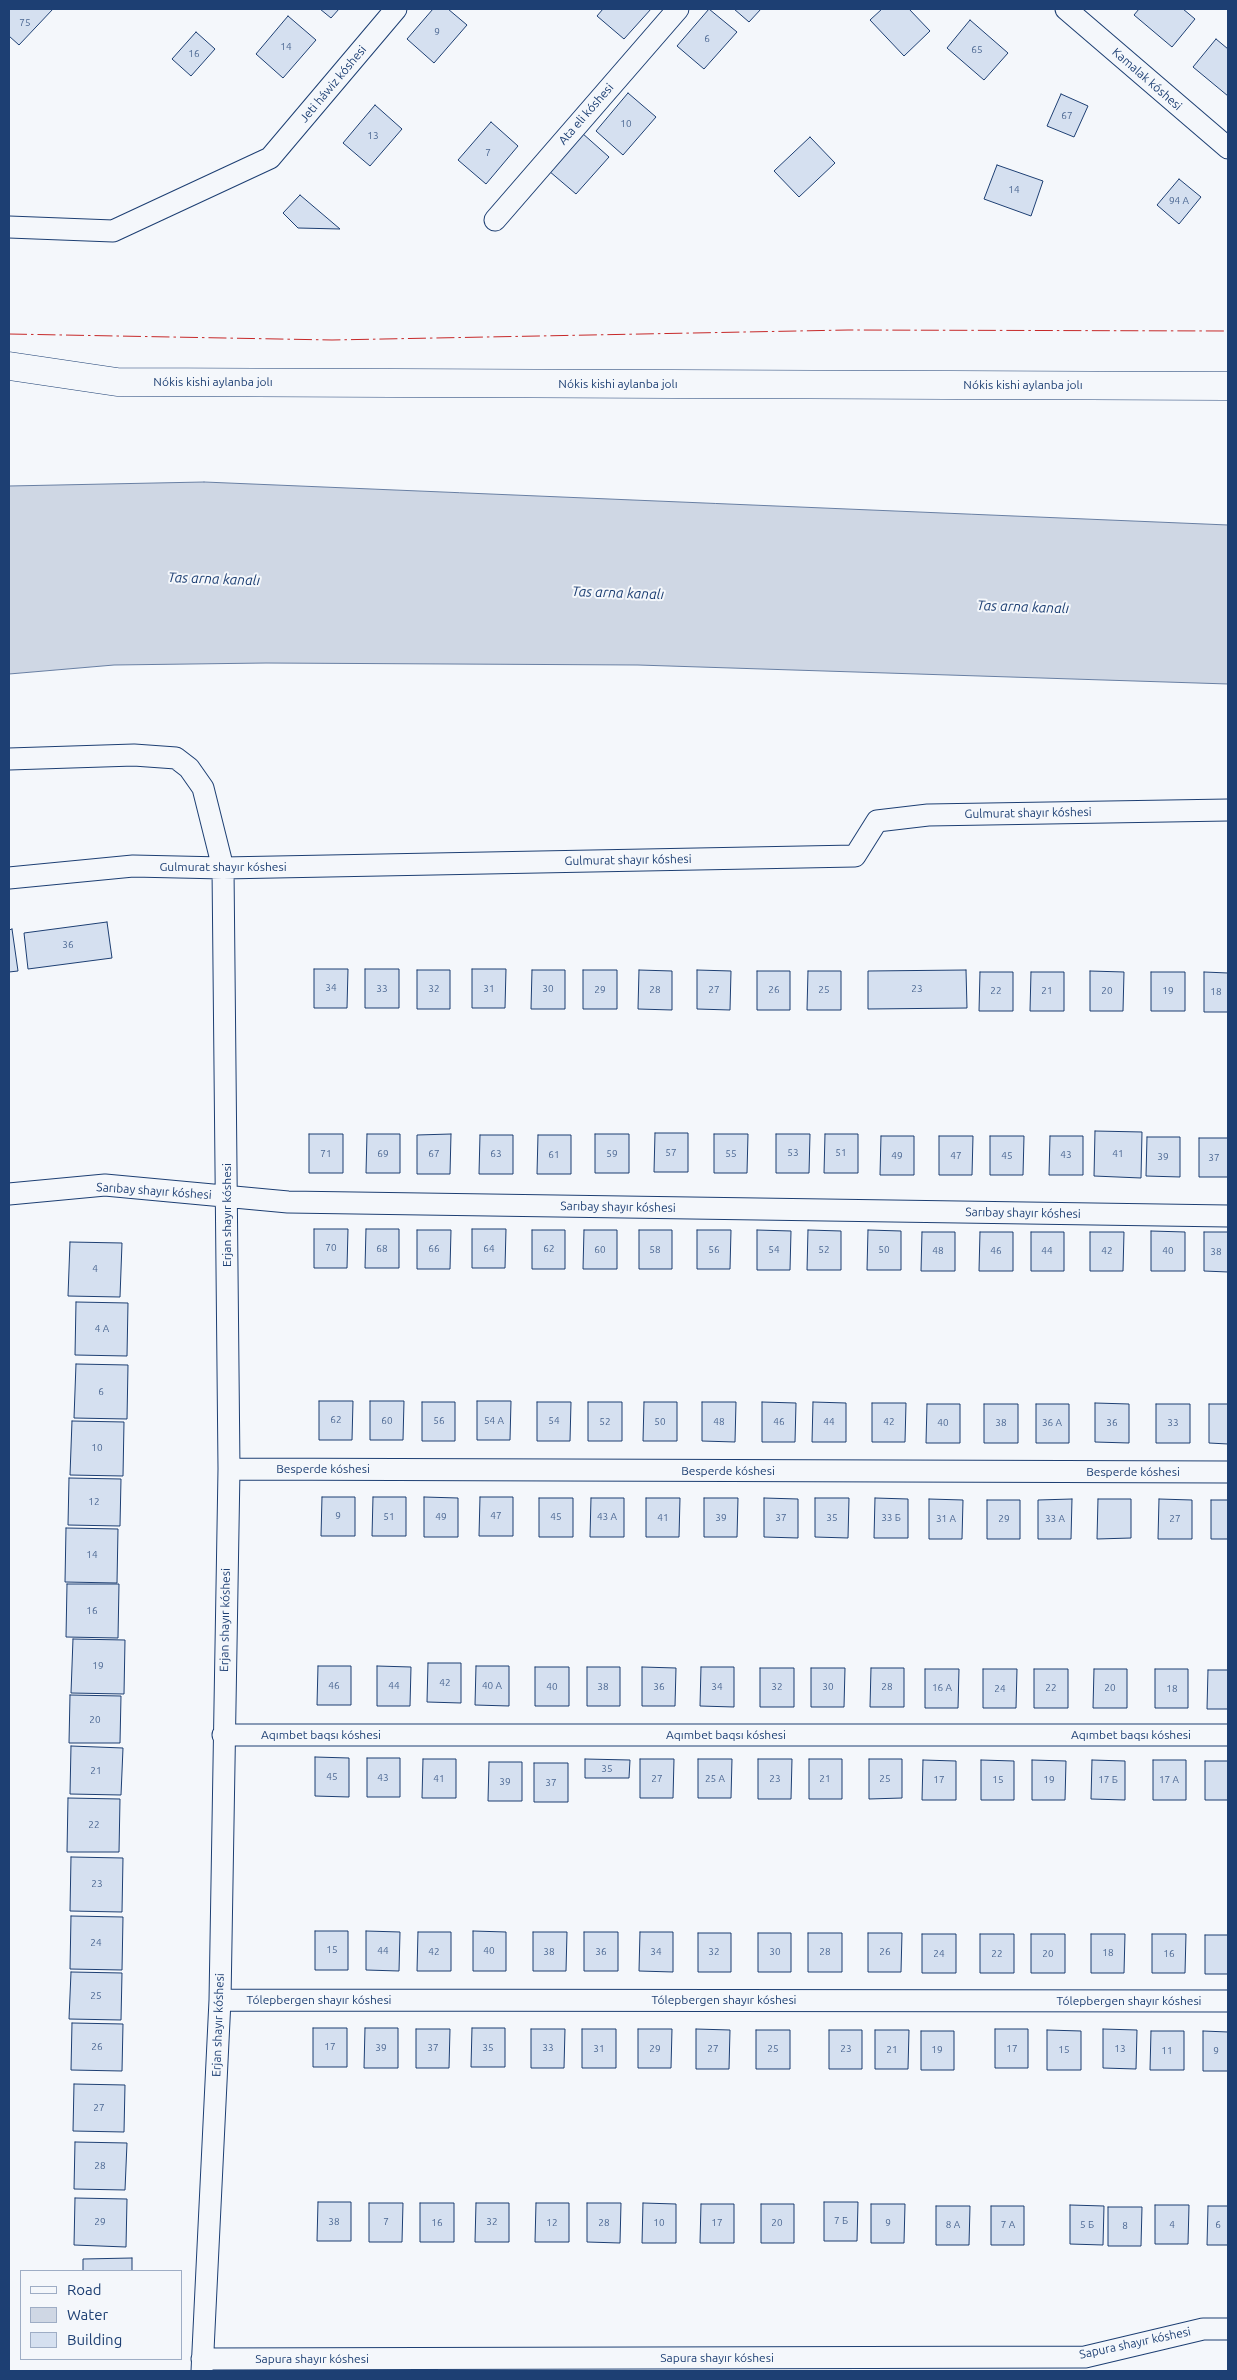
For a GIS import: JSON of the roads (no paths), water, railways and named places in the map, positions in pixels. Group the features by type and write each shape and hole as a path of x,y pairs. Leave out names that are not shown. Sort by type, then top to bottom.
{"main road":[{"name":"Nókis kishi aylanba jolı","path":"9,366 117,382 1228,386"}],"street":[{"name":"Jeti háwiz kóshesi","path":"9,227 113,231 270,158 396,9"},
{"name":"Ata eli kóshesi","path":"494,220 678,9"},
{"name":"Kamalak kóshesi","path":"1066,9 1228,148"},
{"name":"Erjan shayır kóshesi","path":"9,759 134,756 176,758 189,768 203,788 223,868 228,1196 228,1469 220,2000 202,2365"},
{"name":"Gulmurat shayır kóshesi","path":"9,878 133,866 223,868 855,856 876,821 928,815 1228,810"},
{"name":"Sarıbay shayır kóshesi","path":"9,1194 105,1185 288,1202 1228,1216"},
{"name":"Besperde kóshesi","path":"228,1469 1228,1472"},
{"name":"Aqımbet baqsı kóshesi","path":"223,1735 1228,1735"},
{"name":"Tólepbergen shayır kóshesi","path":"220,2000 1228,2001"},
{"name":"Sapura shayır kóshesi","path":"202,2365 1086,2356 1203,2329 1228,2329"}],"water":[{"name":"Tas arna kanalı","path":"204,482 1228,525 1228,684 638,665 266,663 114,665 9,674 9,486"}]}
